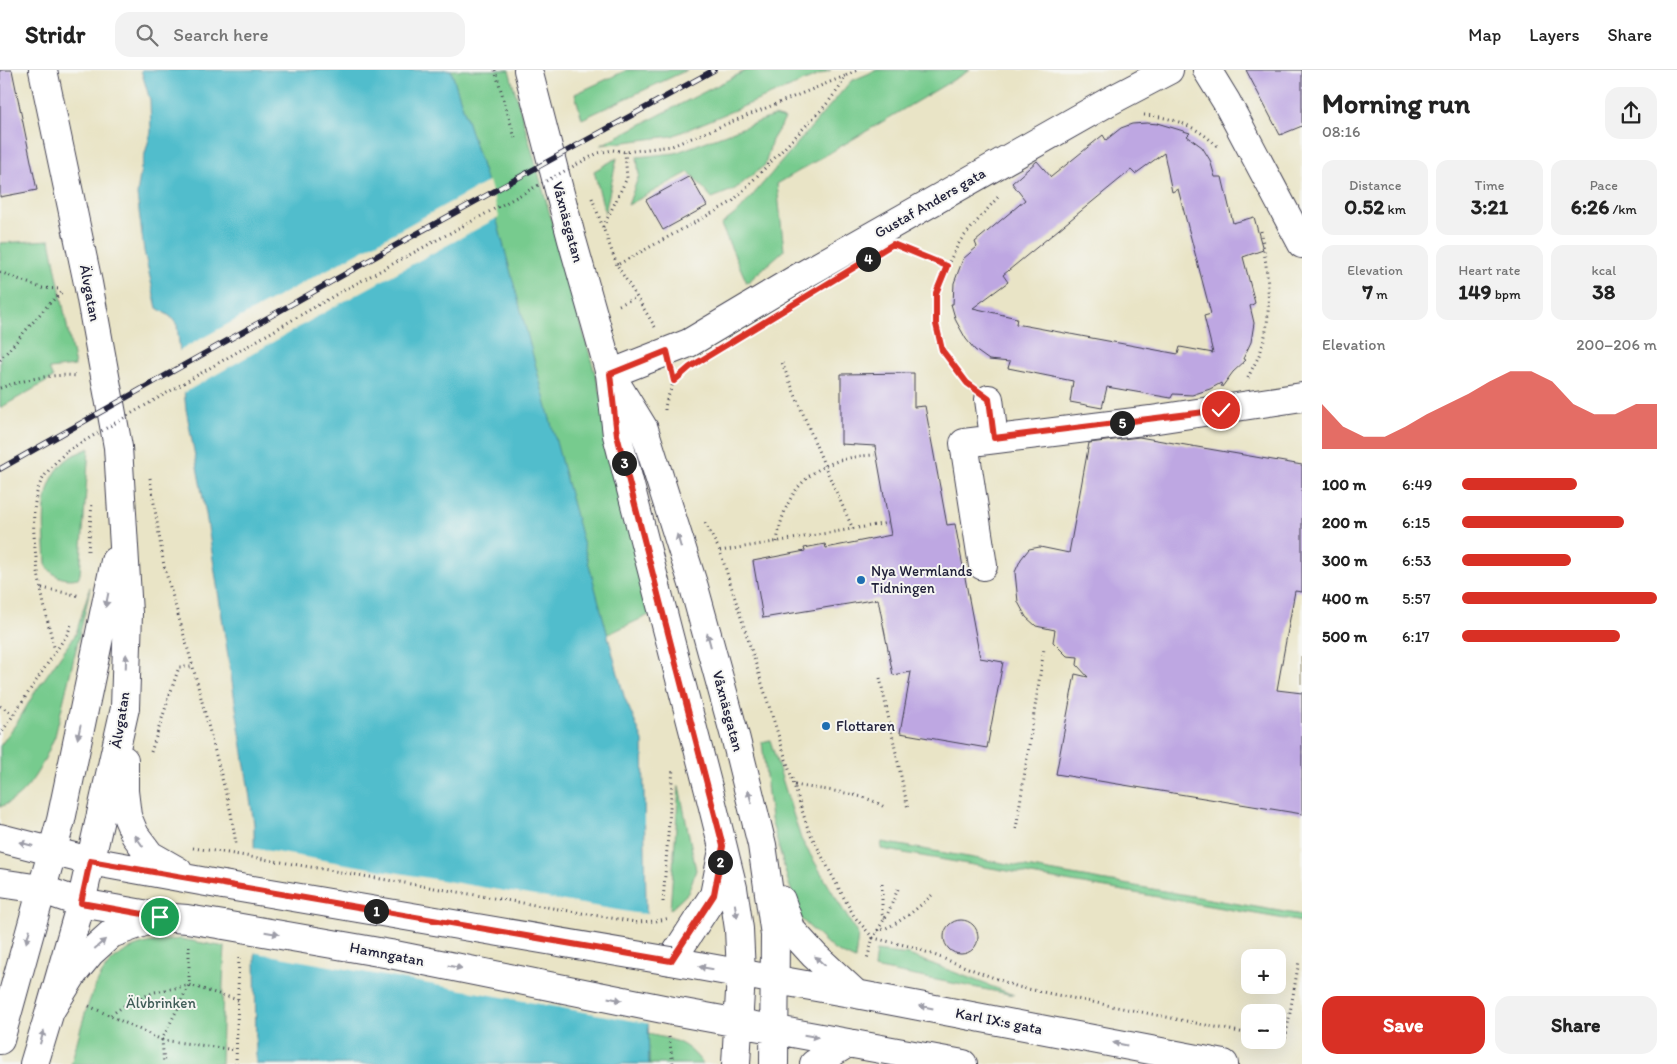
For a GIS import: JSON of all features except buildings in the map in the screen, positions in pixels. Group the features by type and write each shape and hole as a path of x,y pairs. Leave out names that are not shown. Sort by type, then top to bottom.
{"street":[{"name":"Älvgatan","path":"43,70 87,274 118,447 124,518 128,614 125,708 81,903 50,1011"},
{"name":"Våxnäsgatan","path":"528,70 572,240 610,374 617,435 733,888 739,929 741,974 736,1064"},
{"name":"Gustaf Anders gata","path":"610,374 688,344 798,278 1108,102 1169,70"},
{"path":"1207,70 1226,101 1302,244"},
{"name":"Våxnäsgatan","path":"610,374 644,429 647,438 694,587 736,740 762,845 775,935 774,1064"},
{"path":"983,566 964,443 1221,410 1302,397"},
{"path":"989,399 994,438"},
{"name":"Älvgatan","path":"0,1040 65,800 124,518"},
{"path":"125,708 124,791 128,816 135,835 150,855 192,880"},
{"path":"0,838 90,861 192,880 775,979"},
{"path":"762,845 792,932 856,994"},
{"path":"671,961 714,895 723,846"},
{"path":"52,851 64,876 81,903"},
{"path":"41,889 90,861"},
{"name":"Hamngatan","path":"0,883 41,889 81,903 160,917 224,925 400,956 671,1022 738,1023 774,1030"},
{"path":"34,1064 50,1011 73,974 91,952 111,934 160,917"},
{"name":"Karl IX:s gata","path":"775,979 1224,1064"},
{"path":"774,1030 963,1064"},
{"path":"814,1064 848,1043"}],"path":[{"path":"56,651 45,608 35,548 33,522 41,481 52,465 67,450 337,294 598,153 613,150 625,152 672,146 858,70"},
{"path":"674,381 667,351 652,321 617,265 732,202 825,106 840,87 845,76"},
{"path":"1142,114 1180,121 1211,141 1222,152"},
{"path":"1210,134 1211,141"},
{"path":"602,228 627,178 625,152"},
{"path":"989,399 967,383 942,350 936,324 936,293 960,241 998,198 1000,189"},
{"path":"1221,410 1247,379 1262,349 1268,316 1268,277 1261,229"},
{"path":"902,248 947,266"},
{"path":"0,272 41,288 66,289 48,304 0,360"},
{"path":"782,363 853,529"},
{"path":"0,388 40,378 68,374 84,376"},
{"path":"665,412 668,395 674,381 679,376"},
{"path":"138,404 140,413"},
{"path":"93,432 94,442"},
{"path":"777,542 779,524 785,506 806,478 825,467 850,457 875,455"},
{"path":"149,471 164,566 193,667 236,844"},
{"path":"88,556 92,499"},
{"path":"702,518 720,551 808,829 854,916 873,938 913,947 1018,988 1241,1032"},
{"path":"720,551 888,523"},
{"path":"42,588 82,597"},
{"path":"79,605 84,589"},
{"path":"0,735 56,651 74,619"},
{"path":"1016,829 1044,649"},
{"path":"149,759 179,667 193,667"},
{"path":"880,678 908,809"},
{"path":"0,706 14,714"},
{"path":"795,785 863,797 877,802 884,807"},
{"path":"186,847 635,922 670,918"},
{"path":"882,884 882,914 884,919"},
{"path":"867,959 873,938 898,889"},
{"path":"877,931 888,928 918,908 932,895"},
{"path":"164,1064 162,1040 189,985 189,942"},
{"path":"236,1064 240,953"},
{"path":"1286,1035 1299,961"},
{"path":"110,1015 128,1003 155,992 189,985 238,1000"},
{"path":"89,1006 162,1040 236,1050"},
{"path":"671,1022 673,1064"}],"green space":[{"path":"443,70 509,70 662,609 602,637"},
{"path":"627,70 687,70 582,119 575,94"},
{"path":"747,70 831,70 672,136 601,145"},
{"path":"877,70 970,70 777,184 784,250 747,283 721,225 740,210 851,81"},
{"path":"774,116 785,119 772,140 765,165 735,189 712,198 689,172 628,205 639,175 637,157 675,153"},
{"path":"617,158 605,213 594,171"},
{"path":"50,240 75,366 49,369 53,378 0,408 0,243"},
{"path":"89,448 80,574 78,578 68,579 55,575 46,564 45,506 53,478 61,466 72,456"},
{"path":"90,587 55,736 46,757 27,787 10,802 0,807 0,746 76,634"},
{"path":"770,740 801,839 858,935 855,960 834,950 801,919 788,881 771,819 762,742"},
{"path":"679,786 696,870 688,893 670,910"},
{"path":"882,842 1302,915 1302,922 881,849"},
{"name":"Älvbrinken","path":"181,939 225,947 221,1064 71,1064 89,1002 107,966 121,954 138,946"},
{"path":"876,951 909,955 1014,995 874,968"},
{"path":"648,1034 666,1038 685,1046 703,1064 649,1064"}],"water":[{"path":"141,70 451,70 485,176 624,696 643,741 649,1064 256,1064 254,824 206,514 186,409 177,325 171,317 157,308 144,251 137,195 141,168 151,132 150,100"}],"pier":[{"path":"489,181 499,217 341,303 182,394 177,352"},
{"path":"252,848 649,914 651,1024 252,952"}],"railway":[{"path":"0,469 398,244 714,70"}],"place":[{"name":"Nya Wermlands Tidningen","path":"861,580"},
{"name":"Flottaren","path":"826,726"}],"route":[{"path":"160,917 81,903 90,861 671,961 714,895 723,846 617,435 610,374 667,351 674,381 690,367 893,244 947,266 936,293 936,324 942,350 967,383 989,399 994,438 1221,410"}]}
